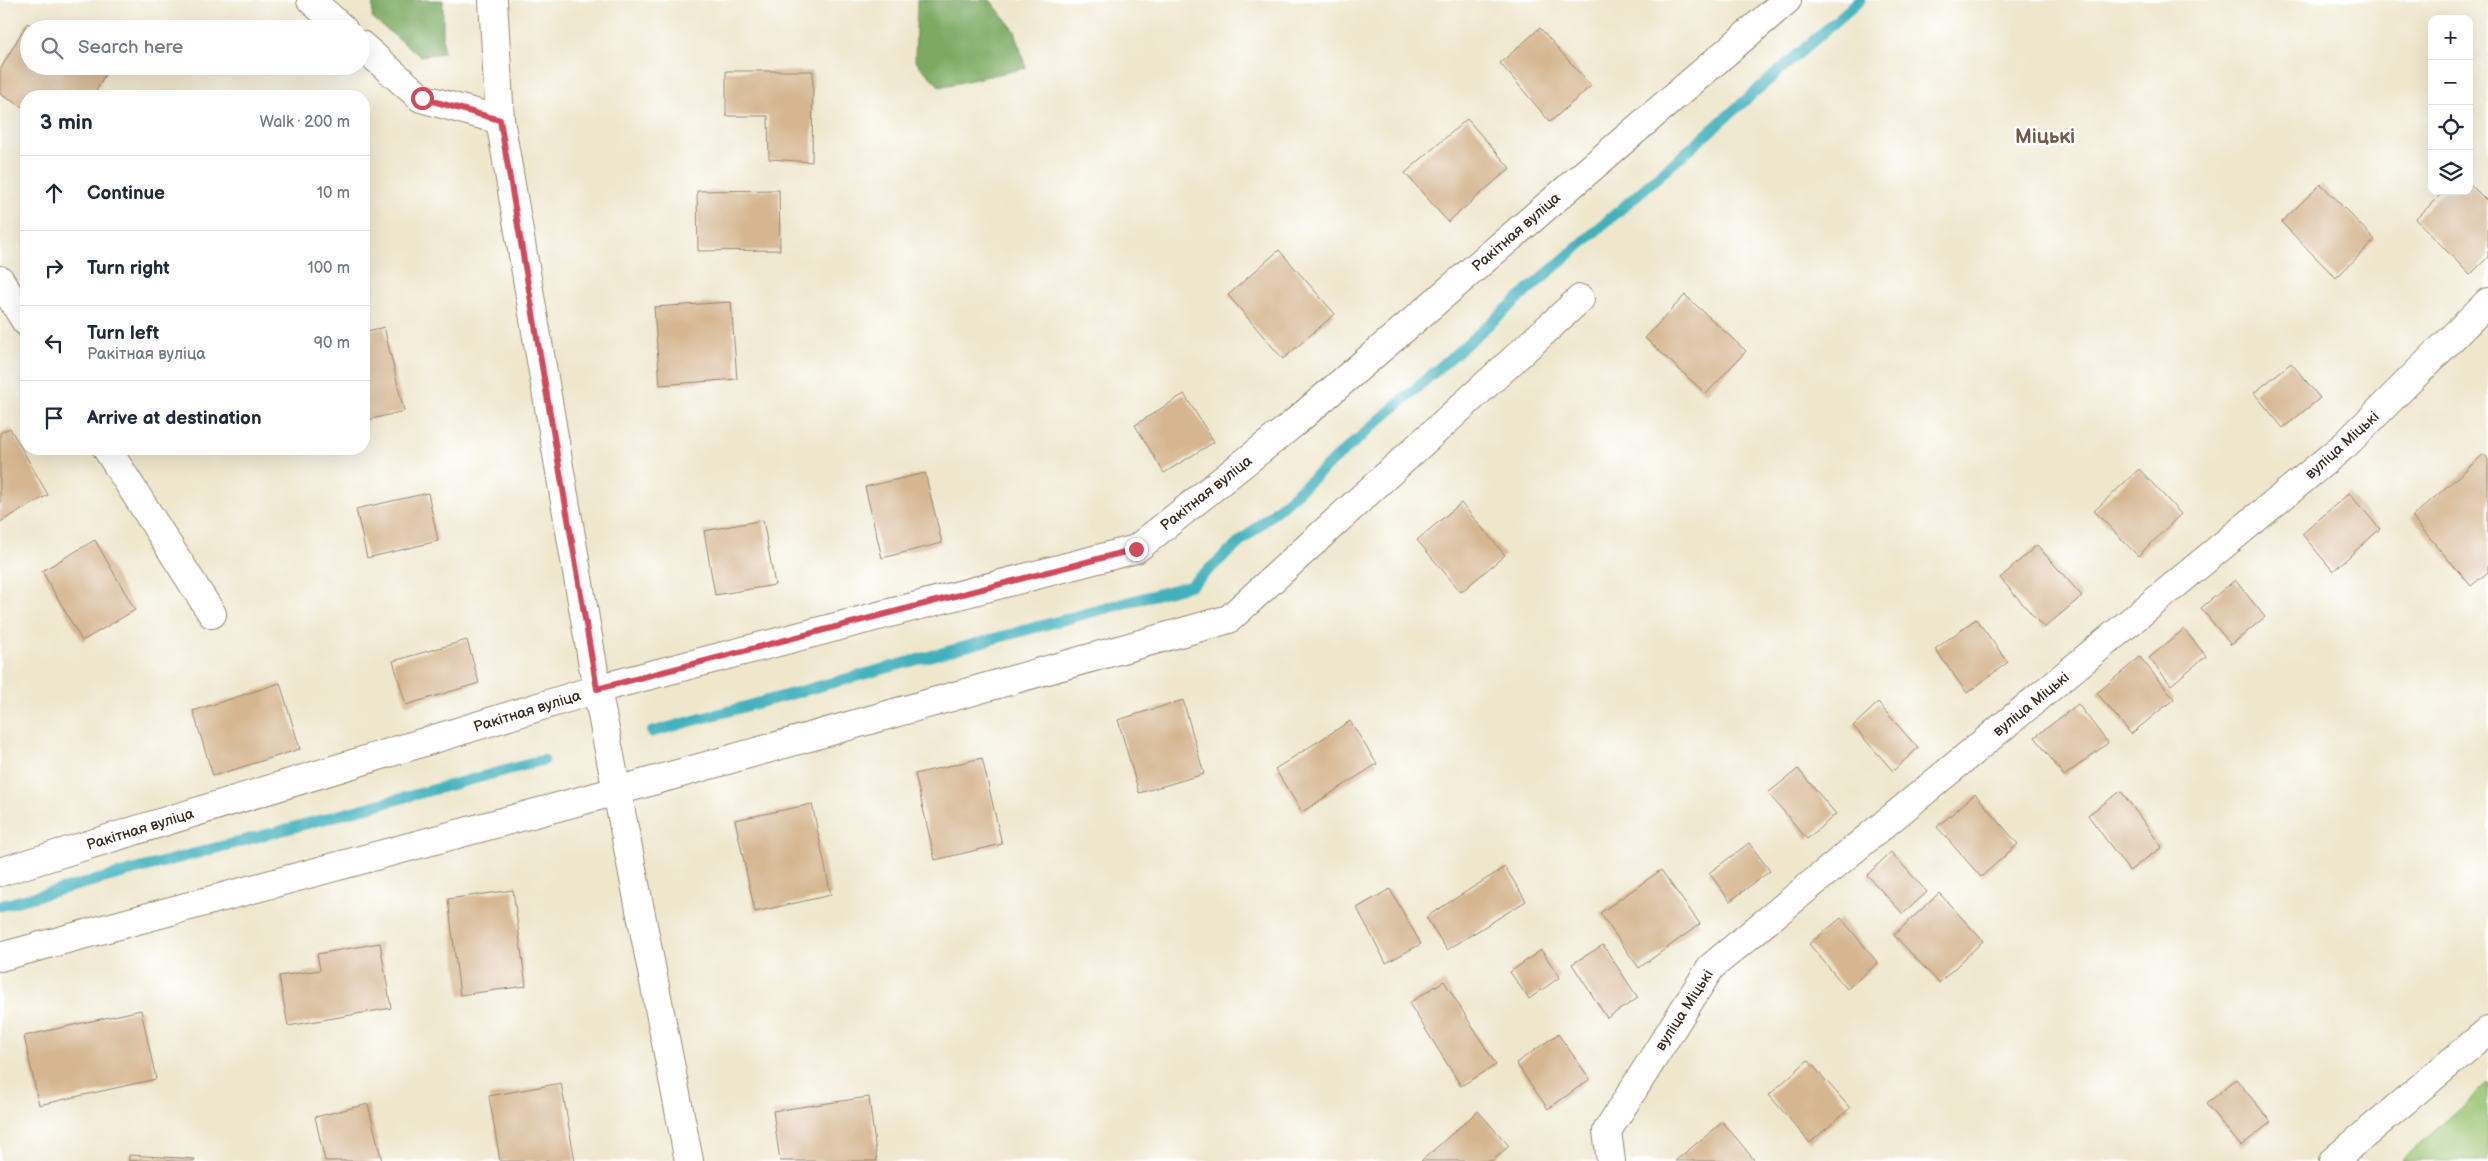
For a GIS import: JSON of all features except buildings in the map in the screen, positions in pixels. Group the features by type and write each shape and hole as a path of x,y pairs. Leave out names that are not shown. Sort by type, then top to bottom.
{"street":[{"path":"311,0 333,20"},
{"path":"493,0 500,120 597,689 689,1161"},
{"name":"Ракітная вуліца","path":"0,872 597,689 1136,549 1293,424 1786,0"},
{"path":"370,53 422,98 500,120"},
{"path":"0,280 20,312"},
{"path":"0,957 617,791 1229,619 1580,299"},
{"name":"вуліца Міцькі","path":"1611,1161 1607,1132 1711,967 2346,444 2488,302"},
{"path":"111,455 212,614"},
{"path":"2333,1161 2488,1032"}],"green space":[{"path":"373,0 443,0 443,53 420,56 372,18"},
{"path":"917,0 990,0 1015,31 1026,68 940,87 915,61"},
{"path":"2488,1083 2488,1161 2401,1161"}],"waterway":[{"path":"652,732 1191,585 1860,0"},
{"path":"0,906 544,760"}],"district":[{"name":"Міцькі","path":"2045,136"}],"route":[{"path":"422,98 500,120 597,689 1136,549"}]}
